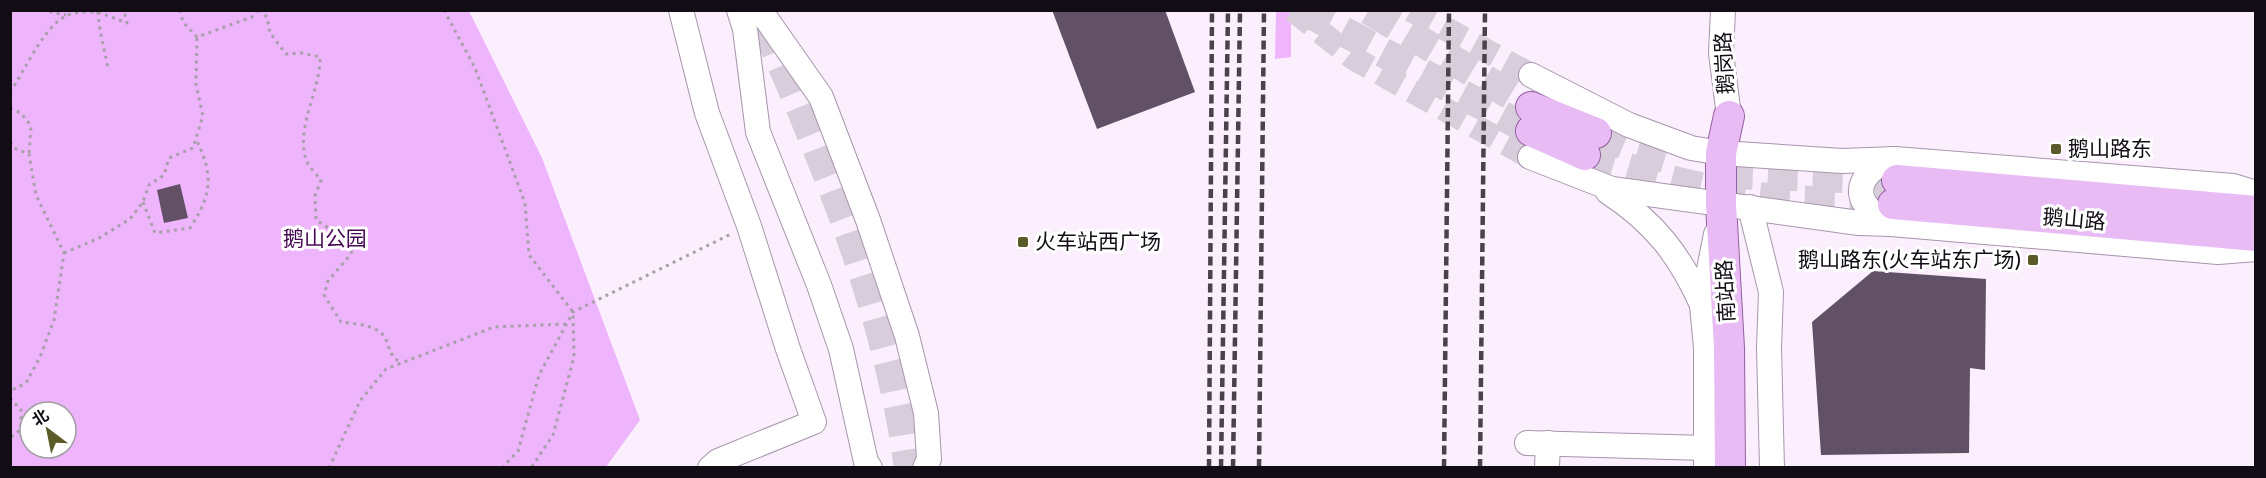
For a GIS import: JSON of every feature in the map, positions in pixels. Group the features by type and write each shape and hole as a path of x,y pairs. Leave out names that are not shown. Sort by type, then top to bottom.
{"main road":[{"name":"南站路","path":"1728,116 1721,153 1736,206 1729,348 1730,468"},
{"path":"1531,132 1591,144"},
{"name":"鹅山路","path":"1894,192 2256,211"},
{"name":"鹅山路","path":"1894,192 2256,236"}],"street":[{"path":"681,10 707,113 749,225 788,349 814,422 718,461 710,468"},
{"path":"760,10 821,96 868,220 907,336 926,413 929,459 925,468"},
{"name":"鹅岗路","path":"1723,10 1721,53 1728,116"},
{"path":"742,20 758,132 842,349 866,462 870,468"},
{"path":"1531,75 1629,125 1691,148 1721,153 1842,161 1894,192 2218,252 2256,249"},
{"path":"1531,132 1596,184 1632,207 1655,229 1693,285 1702,305 1706,348 1706,458 1537,443 1547,467"},
{"path":"1596,184 1629,192 1859,223 1894,192 2232,186 2256,193"},
{"path":"1702,305 1736,206"},
{"path":"1736,206 1771,292 1769,348 1772,468"}],"path":[{"path":"42,10 66,15 85,11 98,12 127,23 124,10"},
{"path":"64,253 99,238 130,219 143,202 149,185 164,175 169,158 194,148 203,116 196,85 197,37 183,22 180,10"},
{"path":"197,37 252,17 259,10 267,17 270,33 286,54 302,53 320,57 321,70 309,108 304,146 307,163 321,180 315,196 316,220 327,227 348,231 354,245 351,254 328,281 324,295 341,322 369,326 383,335 390,356 401,363"},
{"path":"444,10 474,68 525,203 530,255 573,312 574,357 553,435 531,468"},
{"path":"98,12 99,30 108,69"},
{"path":"10,92 51,28 66,15"},
{"path":"10,108 21,113 31,126 29,154 36,195 64,253 54,320 40,357 26,383 10,391"},
{"path":"143,202 155,232 190,228 202,209 208,185 207,162 196,139"},
{"path":"10,142 16,149 29,154"},
{"path":"502,468 518,451 539,375 573,312 749,225"},
{"path":"329,468 360,401 386,369 494,327 566,324"},
{"path":"10,399 21,410 21,429 10,438"}],"green space":[{"name":"鹅山公园","path":"10,11 469,11 542,158 640,420 606,467 11,467"},
{"path":"1276,11 1291,11 1291,57 1275,59"}],"building":[{"path":"1052,10 1165,10 1195,92 1097,129"},
{"path":"180,184 188,218 164,223 157,190"},
{"path":"1873,271 1986,279 1985,370 1970,368 1969,453 1821,455 1812,322"}],"tunnel":[{"path":"1293,10 1353,58 1530,157"},
{"path":"1303,10 1531,131"},
{"path":"1369,10 1531,107"},
{"path":"1411,10 1531,75"},
{"path":"765,24 811,132 871,296 899,410 909,468"},
{"path":"1596,133 1632,148 1665,158"},
{"path":"1585,155 1717,191 1794,200 1892,204"},
{"path":"1723,172 1897,180"}],"railway":[{"path":"1209,468 1212,10"},
{"path":"1221,468 1228,10"},
{"path":"1233,468 1240,10"},
{"path":"1259,468 1264,10"},
{"path":"1444,468 1449,10"},
{"path":"1480,468 1485,10"}],"place":[{"name":"鹅山路东","path":"2056,149"},
{"name":"火车站西广场","path":"1023,242"},
{"name":"鹅山路东(火车站东广场)","path":"2033,260"}]}
